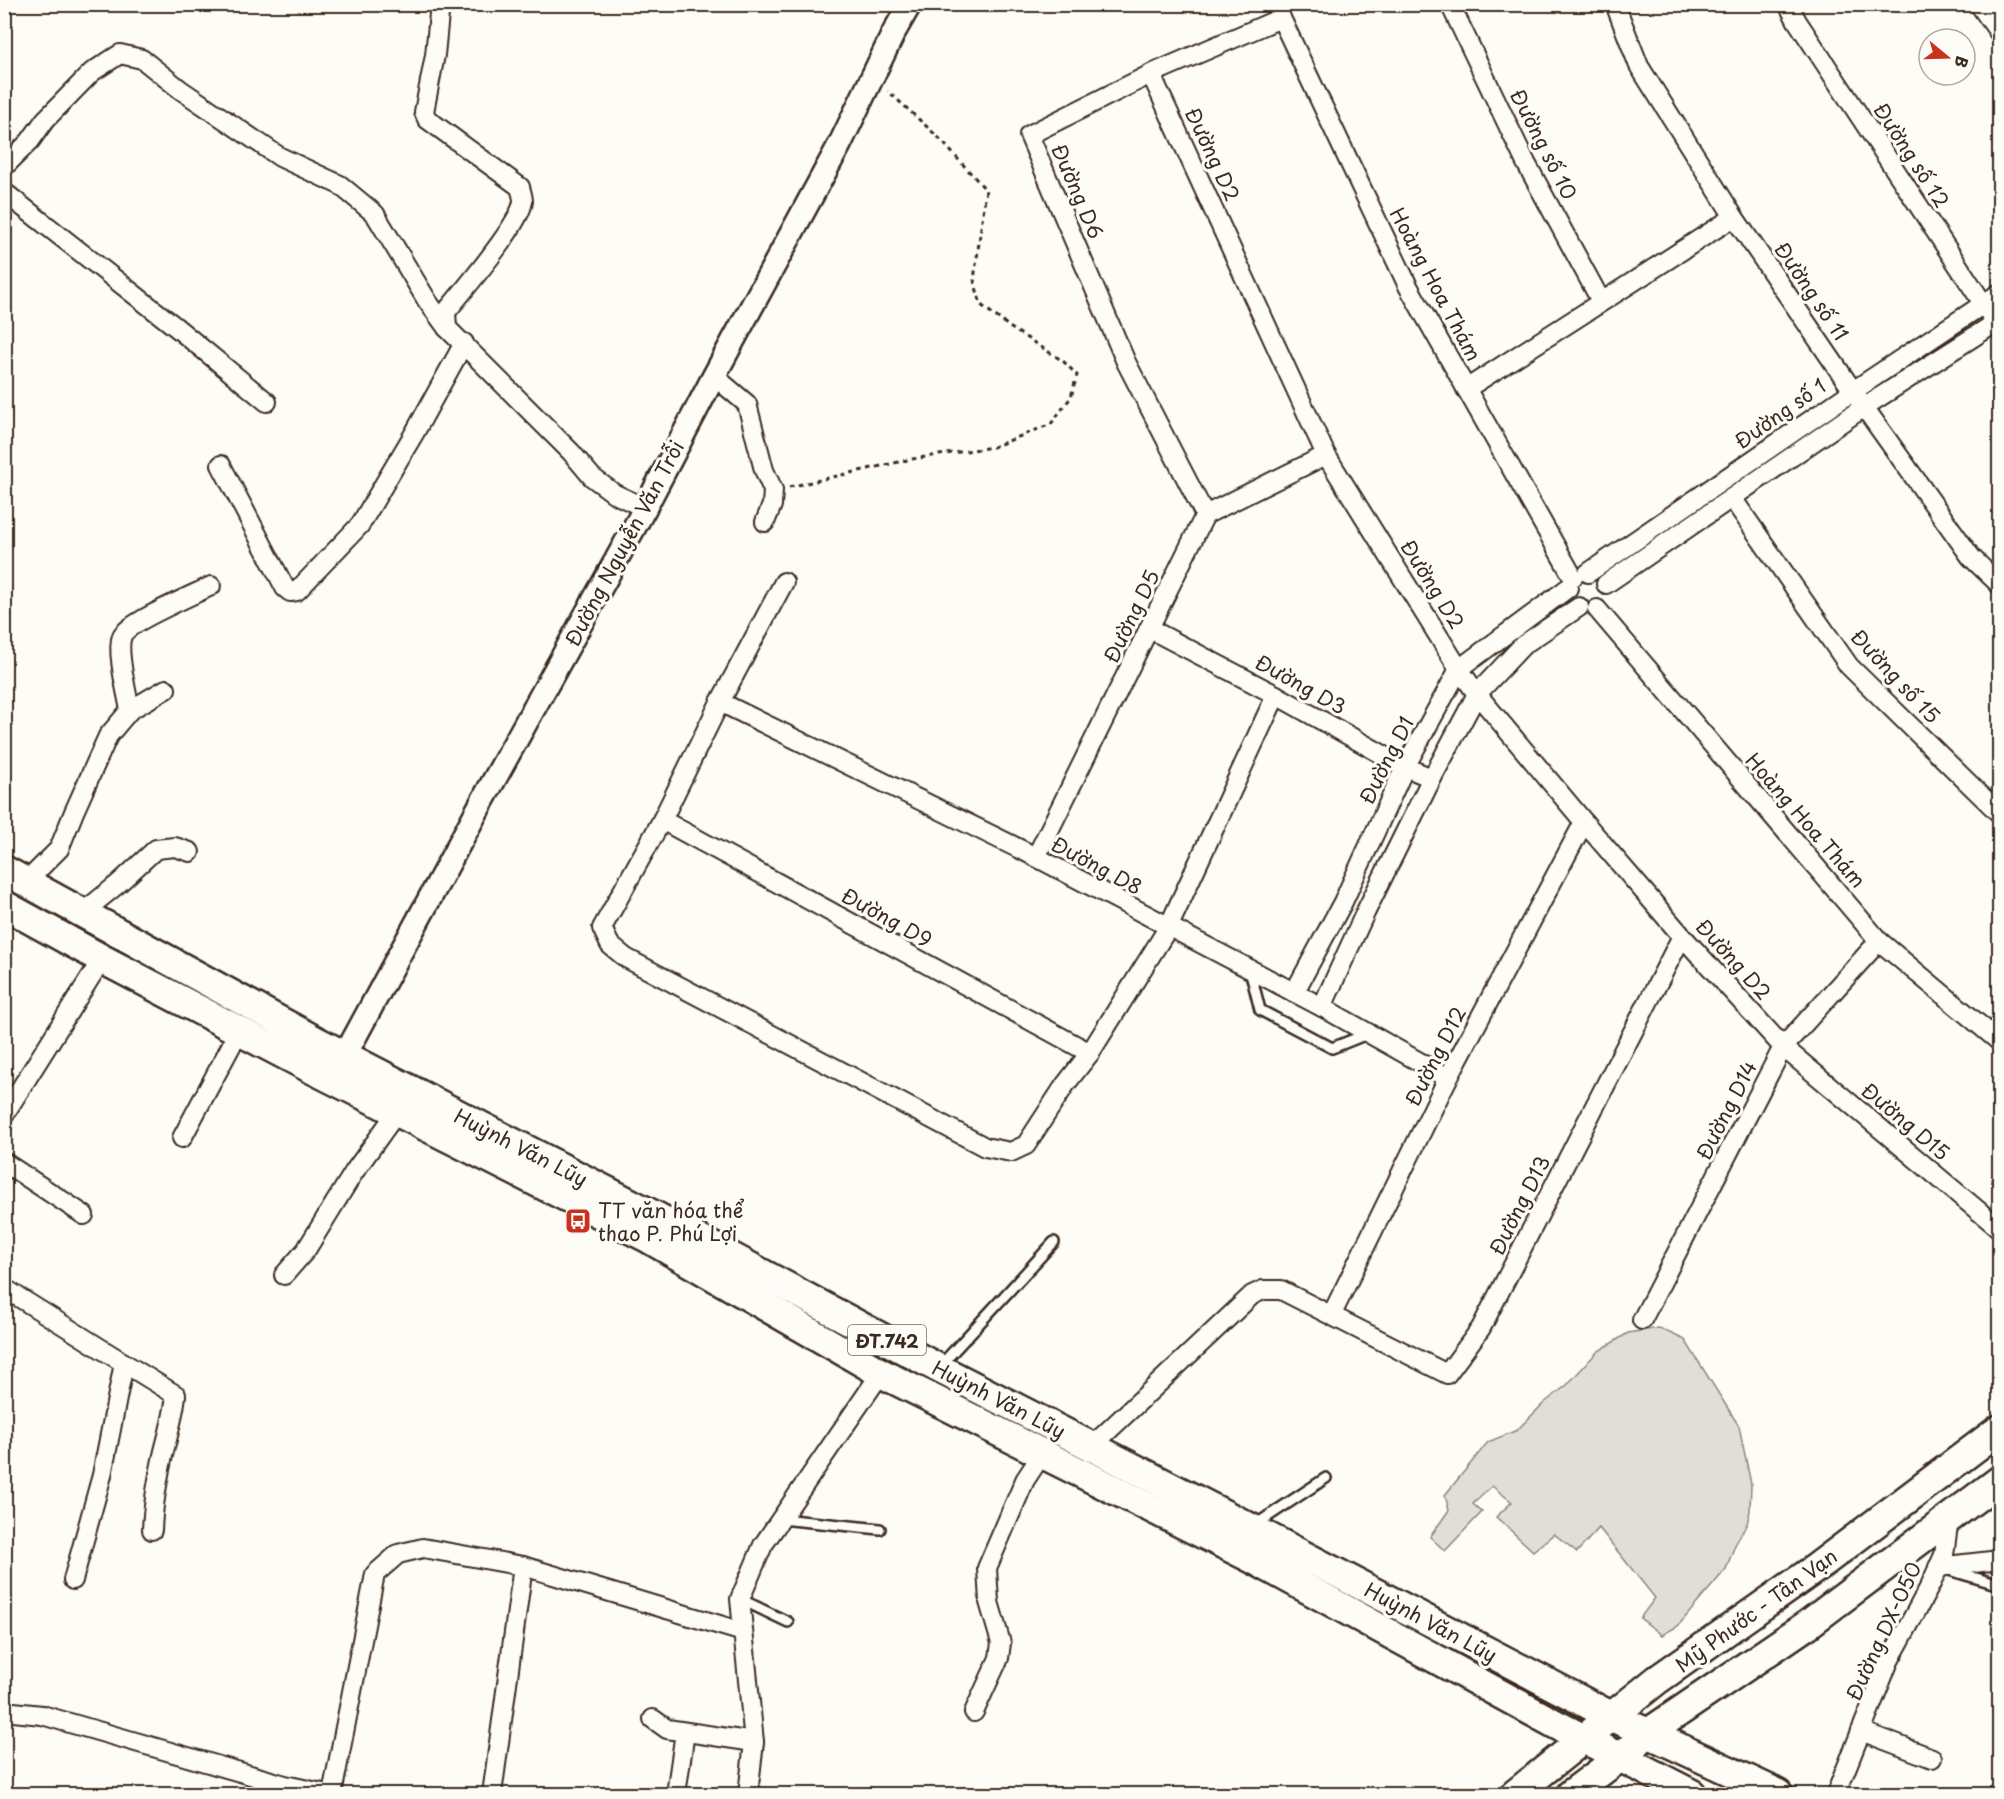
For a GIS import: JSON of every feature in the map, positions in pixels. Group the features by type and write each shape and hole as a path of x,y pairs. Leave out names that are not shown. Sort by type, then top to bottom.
{"main road":[{"name":"Huỳnh Văn Lũy","path":"15,876 82,912 338,1067 397,1112 646,1237 881,1373 1253,1559 1619,1758 1692,1794"},
{"name":"Huỳnh Văn Lũy","path":"4,905 239,1031 338,1067 657,1217 938,1368 1611,1716 1779,1794"},
{"name":"Mỹ Phước - Tân Vạn","path":"1515,1794 1657,1680 1816,1568 2000,1429"},
{"name":"Mỹ Phước - Tân Vạn","path":"1571,1794 1648,1733 1807,1625 2000,1480"}],"street":[{"path":"440,4 435,55 424,112 428,118 520,187 523,201 517,218 446,312 447,328"},
{"name":"Đường Nguyễn Văn Trỗi","path":"338,1067 645,508 840,144 910,4"},
{"name":"Đường số 10","path":"1450,4 1526,163 1601,301"},
{"name":"Đường số 11","path":"1615,4 1639,66 1734,217 1864,407 1971,556 2000,585"},
{"name":"Đường số 12","path":"1788,4 1803,31 1998,324"},
{"path":"1979,4 2000,34"},
{"name":"Đường D6","path":"1205,515 1126,362 1029,135 1279,11"},
{"name":"Hoàng Hoa Thám","path":"1279,11 1408,286 1576,579"},
{"path":"4,166 30,141 45,120 92,72 120,54 142,59 181,90 280,157 340,185 375,214 428,302 447,328 572,452 592,477 615,494 645,508"},
{"name":"Đường D2","path":"1151,74 1326,455 1458,669 1584,822 1682,936 1783,1047"},
{"path":"4,192 267,402"},
{"path":"1466,388 1734,217"},
{"name":"Đường số 1","path":"1576,579 2000,293"},
{"path":"1606,584 1864,407 1998,324"},
{"path":"221,465 285,588 290,592 297,591 360,525 464,343"},
{"path":"714,376 747,404 765,470 773,490 772,505 765,522"},
{"path":"1205,515 1326,455"},
{"name":"Đường số 15","path":"1732,498 1849,666 2000,814"},
{"name":"Đường D5","path":"1036,857 1205,515"},
{"path":"1322,1008 1366,911 1432,778 1477,694 1524,645 1588,608 1604,602 1608,594 1606,584 1599,576 1576,579 1568,597 1573,604 1588,608"},
{"name":"Đường D1","path":"1294,993 1343,902 1406,768 1458,669 1576,579"},
{"path":"784,582 720,702 662,820 602,928 610,945 627,958 985,1147 1011,1152 1026,1145 1065,1085 1090,1053 1168,928 1276,695"},
{"path":"130,710 120,650 124,632 210,586"},
{"name":"Hoàng Hoa Thám","path":"1588,608 1879,940 2000,1042"},
{"name":"Đường D3","path":"1150,629 1276,695 1406,768 1432,778"},
{"path":"15,876 59,849 108,736 130,710 166,689"},
{"name":"Đường D8","path":"720,702 1036,857 1448,1077"},
{"name":"Đường D9","path":"662,820 1090,1053"},
{"name":"Đường D12","path":"1332,1314 1448,1077 1584,822"},
{"path":"82,912 118,884 156,849 175,847 190,852"},
{"path":"1343,902 1366,911"},
{"name":"Đường D13","path":"1332,1314 1447,1374 1481,1328 1682,936"},
{"name":"Đường D14","path":"1642,1320 1783,1047 1879,940"},
{"path":"4,1115 102,959"},
{"path":"182,1138 239,1031"},
{"name":"Đường D15","path":"1783,1047 2000,1229"},
{"path":"284,1275 306,1250 354,1172 397,1112"},
{"path":"4,1162 84,1215"},
{"path":"4,1288 176,1395 174,1416 154,1500 152,1530"},
{"path":"1092,1446 1252,1295 1263,1290 1281,1290 1332,1314"},
{"path":"73,1580 102,1475 124,1362"},
{"path":"748,1794 754,1742 740,1599 763,1545 881,1373"},
{"path":"974,1712 999,1658 1001,1643 989,1602 987,1568 1025,1480 1042,1454"},
{"name":"Đường DX-050","path":"1836,1794 1889,1661 1930,1586 1944,1555 1949,1518"},
{"path":"332,1794 375,1575 398,1554 423,1548 523,1566 743,1632"},
{"path":"1938,1567 2000,1560"},
{"path":"492,1794 523,1566"},
{"path":"4,1711 42,1715 285,1785 327,1794"},
{"path":"653,1719 667,1729 754,1742"},
{"path":"1861,1731 1932,1758"},
{"path":"676,1794 686,1732"}],"lane":[{"path":"1250,970 1260,1010 1332,1048 1367,1034"},
{"path":"938,1368 1054,1242"},
{"path":"1251,1528 1326,1478"},
{"path":"781,1520 880,1529"},
{"path":"1938,1567 2000,1585"},
{"path":"740,1599 788,1622"}],"path":[{"path":"773,490 912,459 993,447 1051,424 1071,397 1077,375 1063,361 1011,328 981,305 974,280 986,190 938,137 872,77"}],"shaded area":[{"path":"1659,1328 1685,1340 1739,1426 1751,1484 1747,1524 1735,1545 1726,1569 1678,1626 1662,1635 1640,1618 1655,1598 1599,1528 1577,1552 1554,1534 1533,1551 1496,1517 1512,1502 1492,1486 1473,1504 1482,1512 1445,1551 1430,1537 1449,1510 1445,1495 1488,1442 1517,1430 1544,1403 1567,1385 1597,1352 1628,1333"}],"place":[{"name":"TT văn hóa thể thao P. Phú Lợi","path":"578,1221"}]}
